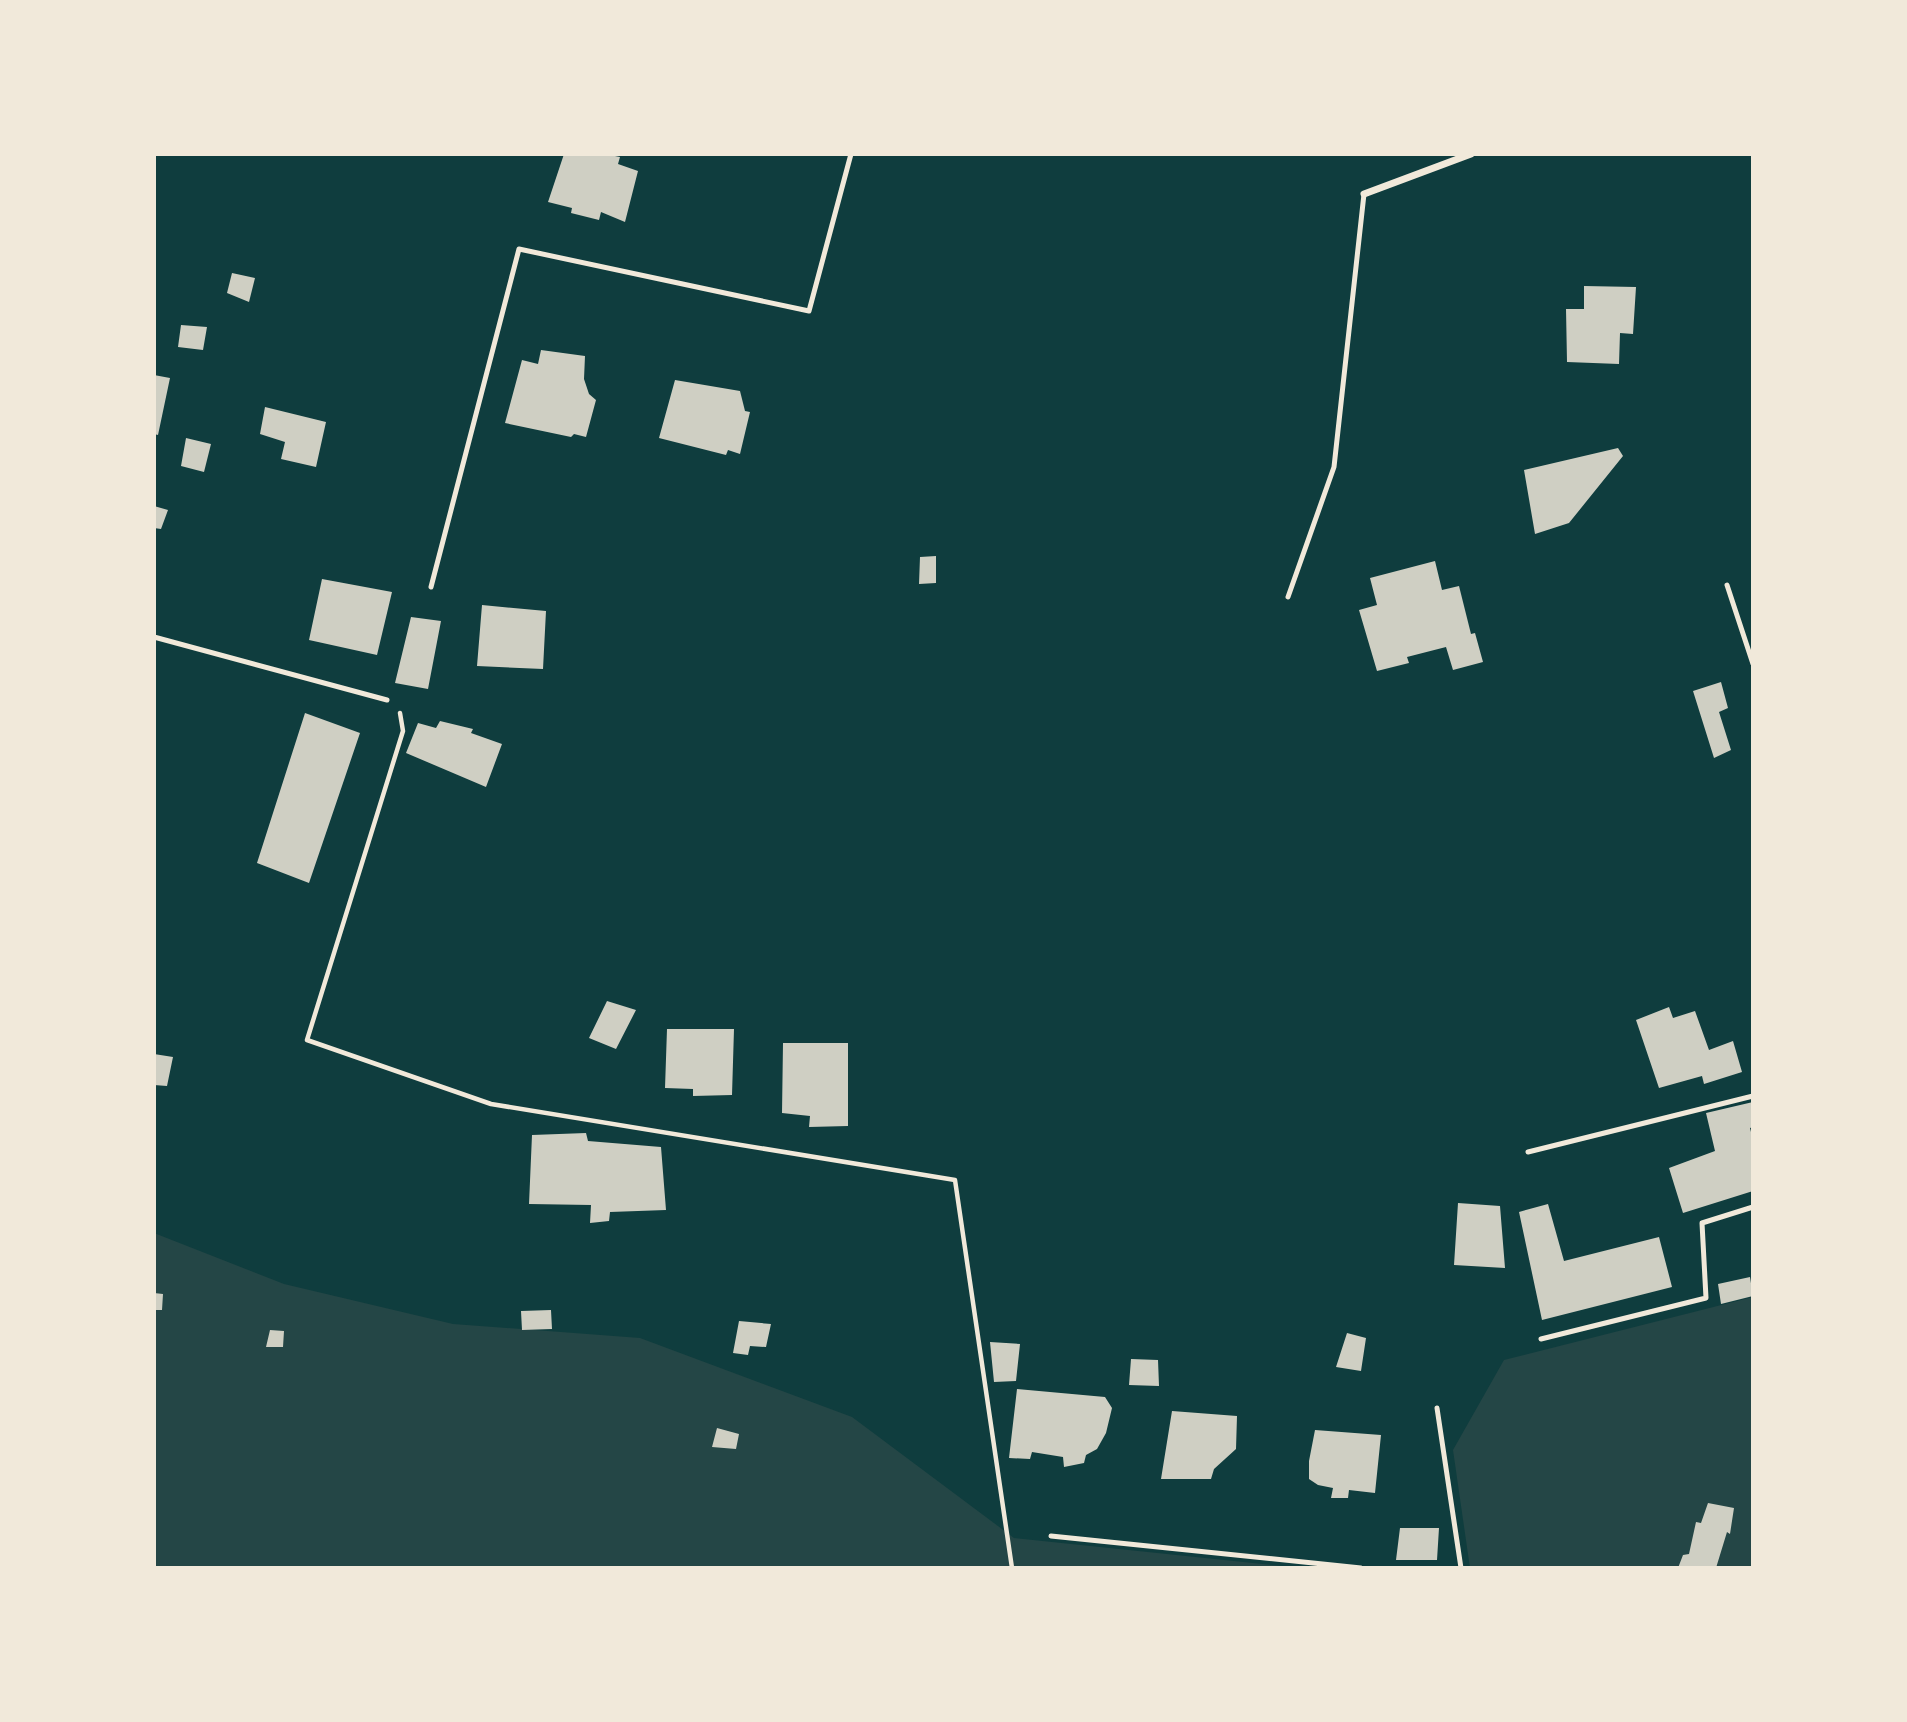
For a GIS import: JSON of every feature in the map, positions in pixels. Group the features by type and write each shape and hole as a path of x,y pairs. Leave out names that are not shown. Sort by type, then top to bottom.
{"street":[{"path":"1364,194 1471,154"}],"lane":[{"path":"431,587 519,249 809,311 851,154"},
{"path":"1289,597 1334,467 1364,194"},
{"path":"1727,585 1753,664"},
{"path":"154,637 387,700"},
{"path":"1528,1152 1753,1096"},
{"path":"1541,1339 1706,1298 1702,1223 1753,1207"},
{"path":"1437,1408 1461,1568"},
{"path":"1051,1536 1361,1568"}],"path":[{"path":"387,700 400,712 402,731 307,1040 491,1104 955,1180 1012,1568"}],"shaded area":[{"path":"154,1233 284,1284 453,1324 640,1338 852,1417 1014,1538 1302,1568 154,1568"},
{"path":"1753,1297 1753,1568 1470,1568 1453,1450 1504,1360"}],"building":[{"path":"564,154 605,154 620,157 618,164 638,171 625,222 601,212 599,220 571,213 572,208 548,202"},
{"path":"232,273 255,278 249,302 227,293"},
{"path":"1584,286 1636,287 1633,334 1620,333 1619,364 1567,362 1566,309 1584,309"},
{"path":"181,325 207,327 203,350 178,347"},
{"path":"541,350 585,356 584,379 589,394 596,400 586,437 574,434 571,437 505,423 522,360 538,364"},
{"path":"154,375 170,378 158,435 154,434"},
{"path":"675,380 740,391 745,411 750,412 740,454 728,450 726,455 659,438"},
{"path":"265,407 326,422 316,467 281,459 285,442 260,434"},
{"path":"186,438 211,444 204,472 181,466"},
{"path":"1618,448 1623,456 1569,523 1535,534 1524,470"},
{"path":"154,506 168,510 161,529 154,528"},
{"path":"936,556 936,583 919,584 920,557"},
{"path":"1435,561 1442,590 1459,586 1471,634 1475,633 1483,662 1453,670 1446,647 1407,657 1409,663 1377,671 1359,610 1377,605 1370,578"},
{"path":"322,579 392,592 377,655 309,640"},
{"path":"482,605 546,611 543,669 477,666"},
{"path":"411,617 441,621 428,689 395,683"},
{"path":"1721,682 1728,708 1719,712 1731,750 1714,758 1693,691"},
{"path":"305,713 360,733 309,883 257,863"},
{"path":"440,721 473,729 471,733 502,744 486,787 406,753 418,723 436,728"},
{"path":"607,1001 636,1010 616,1049 589,1038"},
{"path":"1669,1007 1673,1018 1695,1011 1709,1050 1733,1041 1742,1072 1704,1084 1702,1076 1659,1088 1636,1020"},
{"path":"667,1029 734,1029 732,1095 693,1096 693,1089 665,1088"},
{"path":"783,1043 848,1043 848,1126 809,1127 810,1116 782,1113"},
{"path":"154,1054 173,1057 167,1086 154,1085"},
{"path":"1753,1102 1753,1127 1750,1128 1753,1140 1753,1191 1683,1213 1669,1168 1715,1151 1706,1113"},
{"path":"586,1133 588,1141 661,1147 666,1210 610,1212 609,1221 590,1223 591,1205 529,1204 532,1135"},
{"path":"1458,1203 1500,1206 1505,1268 1454,1265"},
{"path":"1548,1204 1564,1261 1659,1237 1672,1287 1542,1320 1519,1212"},
{"path":"1750,1277 1753,1296 1721,1304 1718,1284"},
{"path":"154,1293 163,1294 162,1310 154,1310"},
{"path":"551,1310 552,1329 522,1330 521,1311"},
{"path":"739,1321 771,1324 766,1347 750,1346 748,1355 733,1353"},
{"path":"270,1330 284,1331 283,1347 266,1347"},
{"path":"1347,1333 1366,1338 1361,1371 1336,1367"},
{"path":"990,1342 1020,1344 1016,1381 994,1382"},
{"path":"1131,1359 1158,1360 1159,1386 1129,1385"},
{"path":"1017,1389 1105,1397 1112,1408 1106,1433 1097,1449 1086,1455 1084,1463 1064,1467 1063,1457 1032,1452 1030,1459 1009,1458"},
{"path":"1172,1411 1237,1416 1236,1449 1214,1469 1211,1479 1161,1479"},
{"path":"717,1428 739,1434 736,1449 712,1447"},
{"path":"1315,1430 1381,1435 1375,1493 1349,1490 1348,1498 1331,1498 1333,1488 1318,1485 1309,1479 1309,1461"},
{"path":"1708,1503 1734,1508 1730,1534 1727,1532 1716,1568 1678,1568 1683,1555 1689,1554 1696,1522 1701,1523"},
{"path":"1400,1528 1439,1528 1437,1560 1396,1560"}]}
